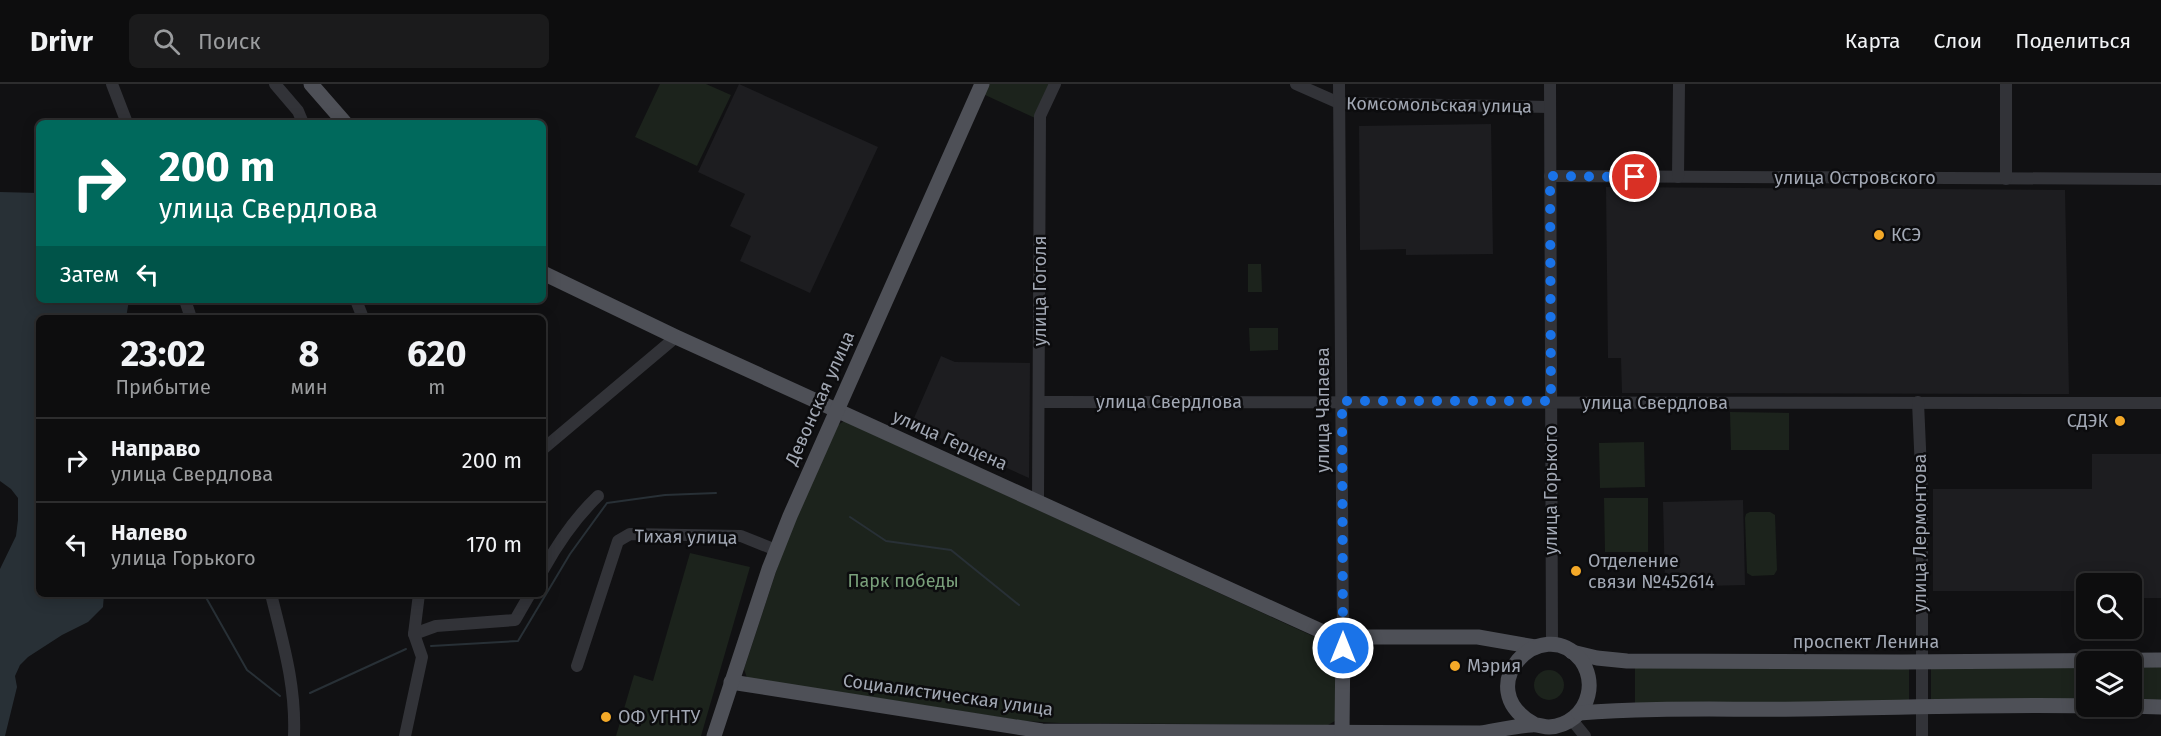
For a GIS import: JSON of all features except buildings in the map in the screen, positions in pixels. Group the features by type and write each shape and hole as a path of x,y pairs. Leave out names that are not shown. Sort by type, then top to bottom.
{"main road":[{"path":"311,84 342,120"},
{"name":"Девонская улица","path":"714,736 776,550 982,84"},
{"name":"улица Герцена","path":"546,274 676,337 1332,636 1343,637"},
{"path":"1342,734 1481,733 1534,724 1551,727 1562,725 1576,716 1586,704 1589,692 1586,669 1580,660 1572,652 1552,645 1535,647 1478,637 1343,637"},
{"name":"улица Чапаева","path":"1342,734 1343,637"},
{"path":"1534,724 1516,711 1508,691 1508,680 1517,660 1535,647"},
{"name":"проспект Ленина","path":"1572,652 1597,658 1627,661 2161,660"},
{"name":"Социалистическая улица","path":"731,682 1042,733 1342,734"},
{"path":"1576,716 1628,709 1803,709 1922,705 2076,706"},
{"path":"2142,706 2161,707"}],"street":[{"path":"112,84 126,120"},
{"path":"275,84 298,111 302,120"},
{"name":"улица Гоголя","path":"1038,501 1040,116 1054,84"},
{"name":"Комсомольская улица","path":"1296,84 1339,103 1550,107"},
{"name":"улица Чапаева","path":"1339,84 1343,637"},
{"name":"улица Горького","path":"1550,84 1552,645"},
{"path":"1678,177 1679,84"},
{"path":"2006,84 2006,179"},
{"name":"улица Островского","path":"1550,176 2161,179"},
{"path":"546,446 676,337"},
{"name":"улица Свердлова","path":"1040,402 2161,402"},
{"name":"улица Лермонтова","path":"1918,402 1922,494 1922,736"},
{"path":"546,565 582,512 598,496"},
{"name":"Тихая улица","path":"577,666 618,541 630,534 741,536 776,550"},
{"path":"272,597 293,683 294,736"},
{"path":"405,736 422,657 414,634 419,597"},
{"path":"414,634 436,626 515,620 528,597"},
{"path":"1576,716 1586,736"}],"shaded area":[{"path":"739,84 878,147 810,293 740,261 751,236 730,226 745,194 698,172"},
{"path":"1491,124 1493,254 1406,255 1406,249 1360,250 1359,126"},
{"path":"1606,187 2065,190 2069,394 1622,393 1621,358 1608,358"},
{"path":"0,192 36,193 36,303 128,303 126,315 36,315 36,597 104,597 103,607 88,622 62,635 28,657 20,665 15,676 17,687 5,736 0,736 0,569 16,536 18,498 0,481"},
{"path":"941,356 955,362 1030,363 1029,478 911,425"},
{"path":"2092,454 2161,454 2161,598 2142,598 2142,573 2076,573 2076,591 1933,591 1933,489 2092,489"},
{"path":"1743,500 1745,585 1665,587 1663,502"}],"green space":[{"path":"660,84 706,84 731,95 697,166 635,137"},
{"path":"988,84 1051,84 1035,118 983,94"},
{"path":"1248,264 1261,264 1262,292 1248,292"},
{"path":"1249,328 1278,328 1278,350 1250,351"},
{"path":"1730,412 1789,413 1789,450 1731,450"},
{"name":"Парк победы","path":"844,421 1328,643 1333,647 1336,655 1335,721 1328,725 1024,721 747,678 744,669 790,529 838,425"},
{"path":"1644,442 1645,487 1600,488 1599,443"},
{"path":"1604,498 1648,498 1648,552 1605,552"},
{"path":"1750,512 1770,512 1775,515 1777,570 1774,575 1752,576 1747,573 1745,518"},
{"path":"690,553 750,567 701,736 616,736 634,675 653,681"},
{"path":"2076,665 2076,706 1931,707 1931,666"},
{"path":"2142,665 2161,665 2161,705 2142,705"},
{"path":"1635,666 1909,667 1909,708 1635,708"},
{"path":"1549,670 1560,674 1564,685 1560,696 1549,700 1538,696 1534,685 1538,674"}],"waterway":[{"path":"546,594 570,554 607,503 665,495 716,493"},
{"path":"850,517 886,541 951,550 1019,605"},
{"path":"206,597 247,670 280,696"},
{"path":"431,646 518,641 544,597"},
{"path":"310,693 406,649"}],"place":[{"name":"КСЭ","path":"1879,235"},
{"name":"СДЭК","path":"2120,421"},
{"name":"Отделение связи №452614","path":"1576,571"},
{"name":"Мэрия","path":"1455,666"},
{"name":"ОФ УГНТУ","path":"606,717"}],"route":[{"path":"1343,648 1342,401 1551,401 1550,176 1635,177"}]}
